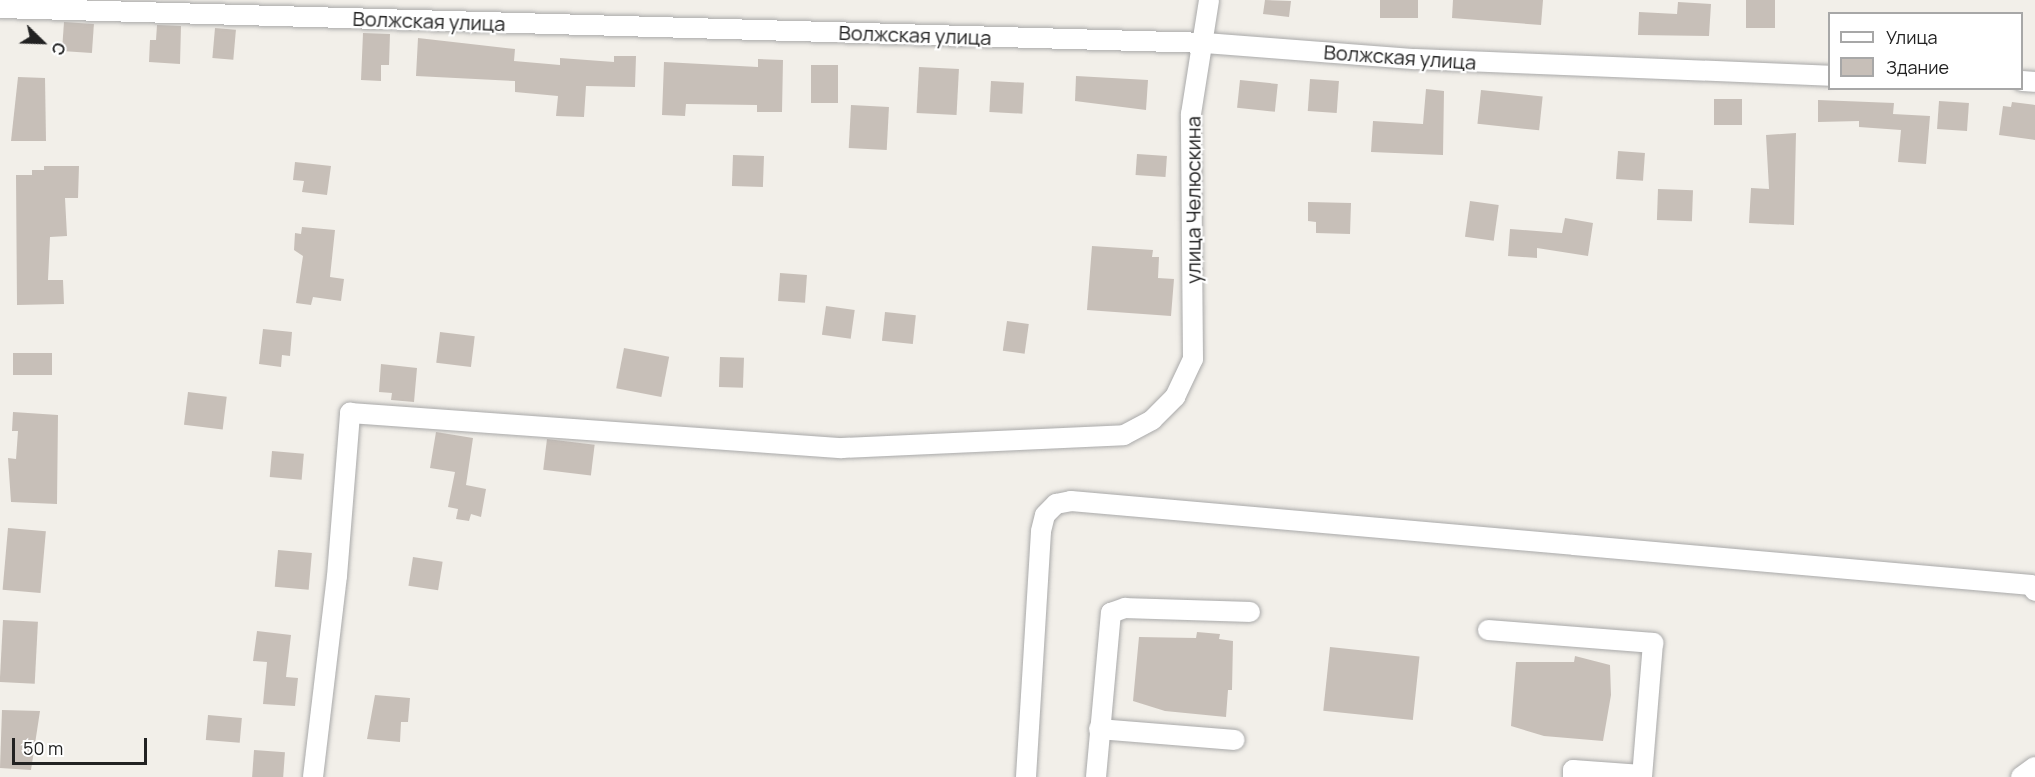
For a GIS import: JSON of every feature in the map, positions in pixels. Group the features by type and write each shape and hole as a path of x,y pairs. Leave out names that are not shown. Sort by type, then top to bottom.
{"street":[{"name":"улица Челюскина","path":"313,777 337,576 350,413 842,448 1124,435 1152,420 1175,397 1193,359 1191,114 1205,44 1209,0"},
{"name":"Волжская улица","path":"0,8 1205,44 1415,59 1828,76"},
{"path":"1026,777 1041,531 1045,515 1056,504 1071,501 2033,588"},
{"path":"1096,777 1111,614 1125,608 1250,612"},
{"path":"1488,630 1653,643 1642,776 1573,770 1573,777"},
{"path":"1099,729 1235,740"},
{"path":"2021,777 2035,767"}],"building":[{"path":"1265,0 1291,1 1289,17 1263,14"},
{"path":"1380,0 1418,0 1418,18 1380,18"},
{"path":"1453,0 1543,0 1541,25 1452,18"},
{"path":"1746,0 1775,0 1775,28 1746,28"},
{"path":"1678,2 1711,4 1709,36 1638,35 1639,12 1677,14"},
{"path":"64,22 94,24 92,53 62,51"},
{"path":"157,25 181,26 180,64 149,62 150,40 156,40"},
{"path":"215,28 236,30 233,60 212,58"},
{"path":"363,33 390,34 389,65 381,65 381,81 361,80"},
{"path":"418,38 515,49 514,61 560,65 560,58 614,62 614,56 636,56 635,87 586,86 584,117 556,116 558,96 515,92 515,81 416,76"},
{"path":"758,59 783,60 782,112 757,112 757,105 686,104 685,116 662,115 664,62 758,67"},
{"path":"811,65 838,65 838,103 811,103"},
{"path":"919,67 959,69 957,115 917,113"},
{"path":"1076,76 1148,80 1146,110 1075,101"},
{"path":"18,77 45,78 46,141 11,141"},
{"path":"1310,79 1339,81 1337,113 1308,111"},
{"path":"1240,80 1278,84 1275,112 1237,108"},
{"path":"991,81 1024,83 1022,114 989,112"},
{"path":"1426,89 1444,91 1443,155 1371,152 1373,121 1423,124"},
{"path":"1481,90 1543,96 1539,130 1477,124"},
{"path":"1714,99 1742,99 1742,125 1714,125"},
{"path":"1818,100 1894,103 1893,114 1930,116 1926,164 1898,162 1901,130 1859,127 1859,121 1818,122"},
{"path":"1939,101 1969,103 1967,131 1937,129"},
{"path":"2012,102 2035,105 2035,140 1999,135 2003,106 2011,107"},
{"path":"851,105 889,107 887,150 849,148"},
{"path":"1796,133 1794,225 1749,223 1751,188 1769,189 1766,135"},
{"path":"1618,151 1645,153 1643,181 1616,179"},
{"path":"1137,154 1167,156 1165,177 1136,175"},
{"path":"733,155 764,156 763,187 732,186"},
{"path":"295,162 331,166 327,195 302,192 304,181 293,180"},
{"path":"44,166 79,166 78,198 65,198 67,236 50,237 48,280 63,280 64,304 17,305 16,175 32,175 32,170 44,170"},
{"path":"1658,189 1693,190 1692,221 1657,220"},
{"path":"1470,201 1499,205 1494,241 1465,237"},
{"path":"1308,202 1351,203 1350,234 1316,233 1316,222 1308,221"},
{"path":"1565,218 1593,223 1588,256 1537,248 1537,258 1508,256 1510,229 1562,233"},
{"path":"302,227 335,230 330,277 344,279 341,301 313,297 311,305 296,303 303,256 294,250 295,233 301,234"},
{"path":"1092,246 1153,250 1152,257 1159,257 1158,278 1174,279 1171,316 1087,310"},
{"path":"780,273 807,275 805,303 778,301"},
{"path":"826,306 855,310 851,339 822,335"},
{"path":"885,312 916,315 913,344 882,341"},
{"path":"1007,321 1029,324 1025,354 1003,351"},
{"path":"263,329 292,332 290,356 282,355 281,367 259,364"},
{"path":"440,332 475,336 471,367 436,363"},
{"path":"624,348 669,357 661,397 616,388"},
{"path":"13,353 52,353 52,375 13,375"},
{"path":"720,357 744,358 743,388 719,387"},
{"path":"381,364 417,368 414,402 391,400 392,393 379,392"},
{"path":"188,392 227,397 223,430 184,425"},
{"path":"13,412 58,415 57,504 11,502 8,458 16,459 18,431 12,431"},
{"path":"436,432 473,438 466,485 486,489 481,517 471,514 469,521 456,519 458,509 448,507 455,472 430,468"},
{"path":"547,439 595,445 591,476 543,470"},
{"path":"272,451 304,454 302,480 270,477"},
{"path":"8,528 46,531 40,593 3,590"},
{"path":"278,550 312,553 309,590 275,587"},
{"path":"413,557 443,562 438,590 408,586"},
{"path":"3,620 38,622 35,684 0,682"},
{"path":"257,631 291,635 286,677 298,678 295,706 263,704 267,662 253,661"},
{"path":"1197,632 1220,634 1219,639 1233,641 1232,690 1228,690 1226,717 1165,711 1133,701 1139,637 1196,638"},
{"path":"1330,647 1420,656 1413,720 1323,711"},
{"path":"1575,656 1610,665 1611,695 1603,741 1544,736 1511,726 1516,662 1574,662"},
{"path":"375,695 410,698 408,722 401,722 400,742 367,739"},
{"path":"2,710 40,711 31,770 0,768"},
{"path":"208,715 242,718 240,743 206,740"},
{"path":"254,750 285,752 283,777 252,777"}]}
